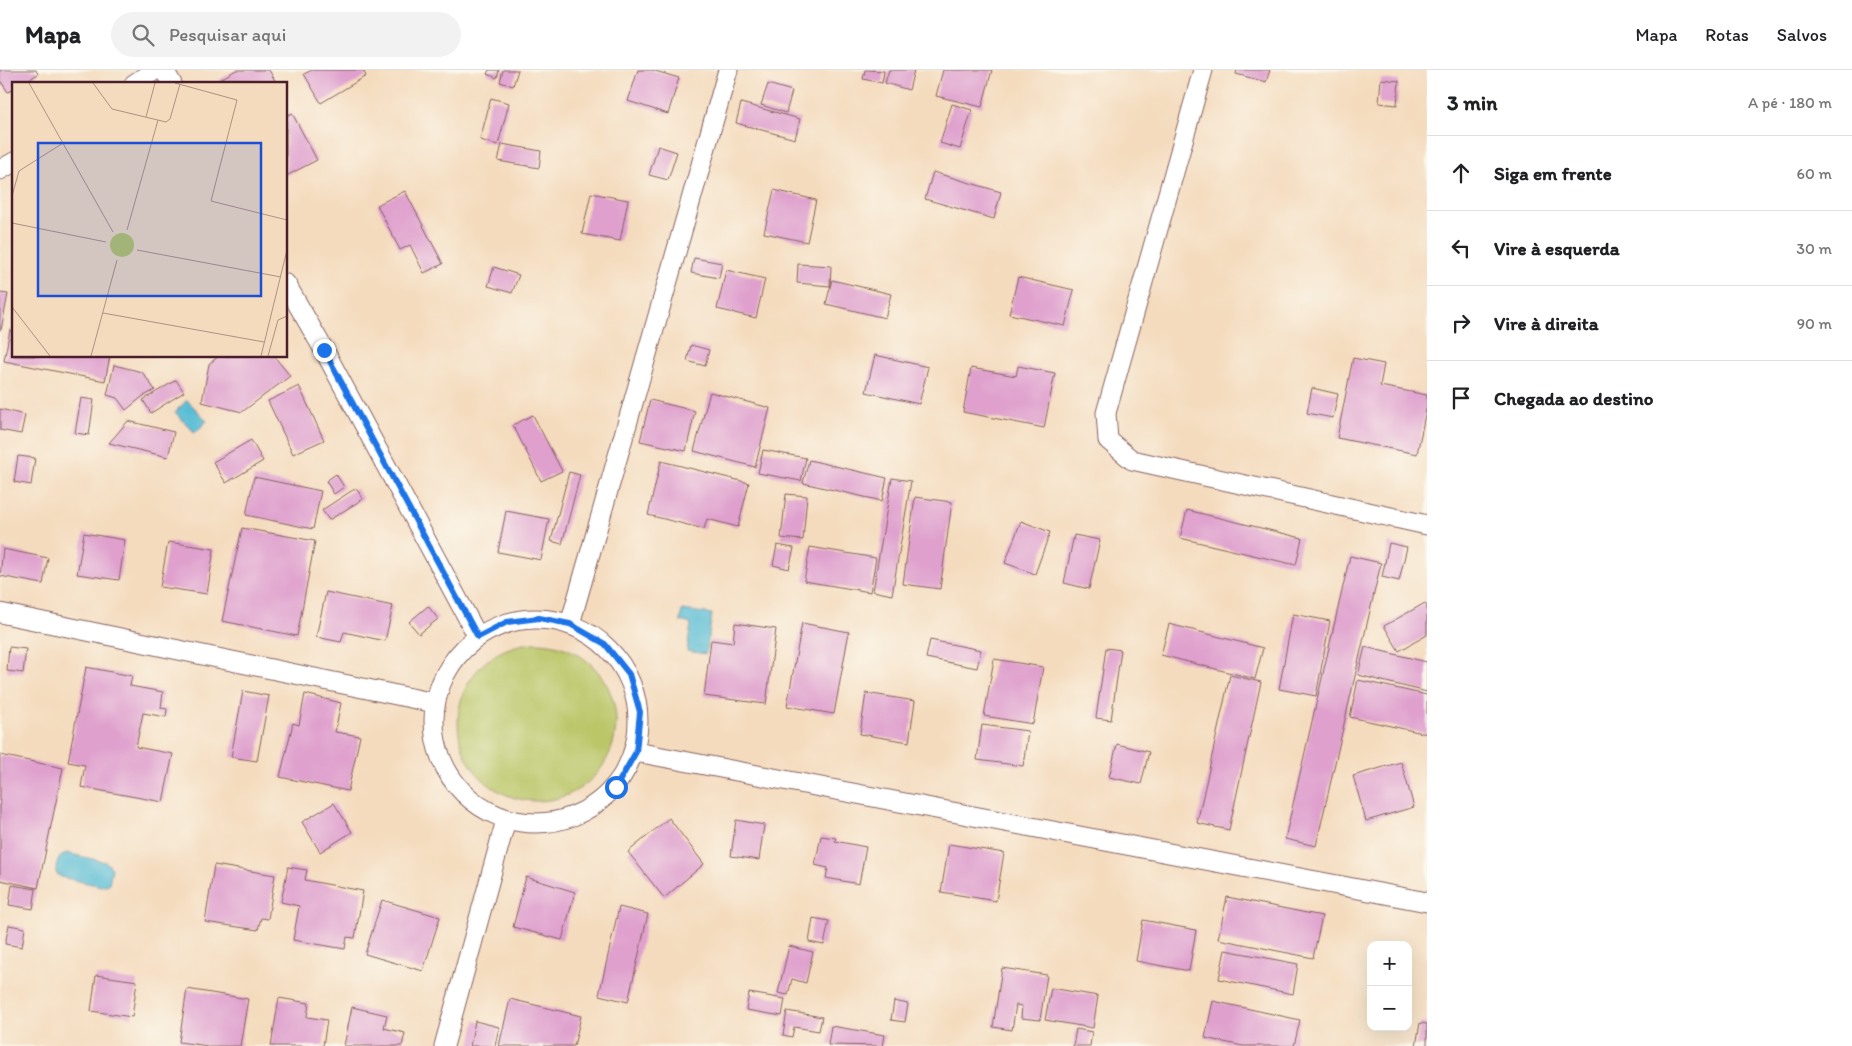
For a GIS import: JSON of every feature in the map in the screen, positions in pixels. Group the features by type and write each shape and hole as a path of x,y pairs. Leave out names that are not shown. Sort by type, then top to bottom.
{"street":[{"path":"137,82 155,70"},
{"path":"164,70 171,82"},
{"path":"570,624 728,70"},
{"path":"1203,70 1106,413 1108,440 1132,460 1427,525"},
{"path":"0,170 12,163"},
{"path":"288,287 324,350 478,637"},
{"path":"0,613 435,703"},
{"path":"539,618 570,624 605,644 629,674 640,712 636,752 616,787 585,812 546,824 506,820 473,802 448,775 435,740 435,703 443,677 458,655 478,637 507,622 539,618"},
{"path":"636,752 1427,902"},
{"path":"444,1046 506,820"}],"green space":[{"path":"545,643 560,646 574,652 593,666 603,678 613,699 616,722 613,745 603,766 593,778 581,788 560,798 545,801 529,801 514,798 493,788 471,766 459,737 458,714 461,699 471,678 493,656 522,644"}],"water":[{"path":"187,400 207,421 195,433 175,412"},
{"path":"682,610 712,614 706,654 687,651 691,624 680,621"},
{"path":"66,853 106,862 112,868 109,884 101,886 61,877 56,873 57,864 59,859"}],"building":[{"path":"0,70 36,70 38,74 25,82 12,82 12,90 8,92 0,80"},
{"path":"236,70 269,70 276,82 220,82 219,80"},
{"path":"312,70 363,70 366,76 321,103 304,74"},
{"path":"489,70 499,70 497,78 487,74"},
{"path":"503,70 518,70 513,86 500,82"},
{"path":"638,70 652,70 679,78 668,114 628,101"},
{"path":"865,70 884,71 882,83 863,79"},
{"path":"889,70 914,70 909,90 885,83"},
{"path":"943,70 992,70 982,107 936,96"},
{"path":"1237,70 1270,70 1266,82 1236,74"},
{"path":"1381,79 1399,81 1397,105 1379,103"},
{"path":"768,84 792,91 786,113 761,105"},
{"path":"491,98 509,103 498,145 480,140"},
{"path":"741,103 800,119 795,139 736,123"},
{"path":"952,104 972,110 960,149 940,143"},
{"path":"292,113 317,160 288,175 288,115"},
{"path":"502,144 541,151 539,168 498,161"},
{"path":"658,146 677,152 668,180 649,175"},
{"path":"933,172 1001,192 994,219 925,199"},
{"path":"774,190 816,200 807,242 764,233"},
{"path":"405,191 443,264 424,273 410,245 400,250 377,205"},
{"path":"591,193 628,200 620,241 582,234"},
{"path":"694,258 722,263 719,278 691,273"},
{"path":"798,264 831,266 830,286 797,283"},
{"path":"494,267 519,275 512,293 488,286"},
{"path":"726,270 765,279 756,318 717,309"},
{"path":"1018,277 1074,290 1065,326 1009,314"},
{"path":"832,280 891,294 885,318 826,304"},
{"path":"0,293 8,294 1,330 0,330"},
{"path":"10,330 12,330 12,358 110,358 105,381 4,361"},
{"path":"691,345 709,350 705,366 687,361"},
{"path":"875,355 928,367 919,404 866,392"},
{"path":"216,358 276,358 290,376 242,412 202,402 209,364"},
{"path":"1353,358 1384,364 1380,386 1427,395 1427,405 1417,454 1337,438"},
{"path":"114,365 142,372 155,390 142,397 126,410 117,398 107,395"},
{"path":"1018,366 1055,373 1044,428 963,412 971,368 1016,376"},
{"path":"176,380 184,392 151,413 143,400"},
{"path":"299,386 324,440 293,454 268,401"},
{"path":"1312,388 1338,394 1333,418 1307,413"},
{"path":"710,392 770,408 755,467 694,451"},
{"path":"81,398 94,400 89,435 75,433"},
{"path":"650,400 695,411 686,451 640,441"},
{"path":"0,409 25,415 21,434 0,430"},
{"path":"533,415 562,471 541,481 513,425"},
{"path":"128,421 174,432 168,457 109,443"},
{"path":"251,440 263,461 226,483 213,462"},
{"path":"763,450 806,458 801,481 758,473"},
{"path":"18,456 35,458 31,485 14,482"},
{"path":"809,460 887,478 882,501 803,483"},
{"path":"661,461 749,483 738,527 707,519 704,529 648,515"},
{"path":"569,472 580,475 562,544 551,541"},
{"path":"336,474 344,487 334,494 326,481"},
{"path":"254,477 321,491 313,529 246,515"},
{"path":"892,478 911,481 892,595 873,591"},
{"path":"356,488 363,499 329,520 322,510"},
{"path":"786,494 807,496 803,540 781,538"},
{"path":"915,497 952,502 940,589 903,584"},
{"path":"1187,510 1302,538 1296,565 1180,538"},
{"path":"506,511 549,519 541,560 498,552"},
{"path":"1021,521 1050,532 1035,574 1005,563"},
{"path":"242,528 315,541 297,636 222,621"},
{"path":"84,533 125,540 119,580 77,574"},
{"path":"1074,535 1100,540 1089,589 1064,583"},
{"path":"168,542 214,549 207,594 160,587"},
{"path":"1389,543 1407,547 1399,581 1382,577"},
{"path":"777,545 794,548 789,569 773,565"},
{"path":"810,547 876,558 870,592 804,581"},
{"path":"3,549 48,558 43,584 0,576"},
{"path":"1350,556 1381,563 1316,846 1285,839"},
{"path":"326,592 393,606 385,641 344,632 341,642 316,637"},
{"path":"1425,603 1427,606 1427,635 1399,651 1384,626"},
{"path":"428,606 438,619 419,634 409,622"},
{"path":"1293,614 1330,621 1316,696 1279,689"},
{"path":"735,623 776,629 766,704 704,696 711,640 733,643"},
{"path":"802,623 849,632 834,714 787,706"},
{"path":"1169,624 1263,648 1255,679 1161,655"},
{"path":"930,640 981,650 977,668 926,658"},
{"path":"9,647 26,649 23,673 7,671"},
{"path":"1365,647 1427,662 1427,692 1358,675"},
{"path":"1106,648 1121,650 1111,720 1096,718"},
{"path":"994,659 1043,667 1033,724 984,716"},
{"path":"86,667 132,676 130,686 163,692 161,708 167,709 166,717 143,713 136,747 173,754 163,802 81,787 85,765 68,762"},
{"path":"1230,675 1261,682 1229,830 1197,823"},
{"path":"1358,680 1427,695 1427,734 1350,717"},
{"path":"243,691 269,696 257,761 231,757"},
{"path":"866,693 915,701 909,742 860,734"},
{"path":"305,694 341,703 335,732 360,736 348,791 280,777 293,723 299,725"},
{"path":"982,725 1028,731 1023,766 977,760"},
{"path":"1117,744 1149,752 1141,784 1109,777"},
{"path":"0,755 63,768 38,888 0,880"},
{"path":"1401,762 1414,807 1366,821 1353,776"},
{"path":"334,803 352,832 320,852 302,822"},
{"path":"669,818 704,864 664,898 628,852"},
{"path":"736,820 764,825 759,860 731,856"},
{"path":"821,836 836,838 835,841 866,847 859,884 826,878 828,868 815,865"},
{"path":"949,844 1004,853 996,901 941,892"},
{"path":"214,865 275,875 268,919 261,918 258,930 205,922"},
{"path":"288,867 307,870 305,880 363,891 355,938 347,937 345,949 293,940 299,906 281,902"},
{"path":"526,877 575,892 562,940 513,927"},
{"path":"12,885 36,889 33,909 9,905"},
{"path":"1227,897 1322,916 1313,958 1218,939"},
{"path":"382,900 440,917 423,971 365,954"},
{"path":"619,907 648,914 628,1002 599,995"},
{"path":"813,918 829,921 824,945 809,942"},
{"path":"1143,920 1196,930 1189,971 1136,961"},
{"path":"9,925 25,928 22,947 5,944"},
{"path":"789,946 813,952 806,983 792,979 788,995 778,993"},
{"path":"1225,950 1298,964 1293,994 1219,979"},
{"path":"1002,968 1047,975 1040,1020 1021,1018 1022,1006 1016,1005 1012,1030 993,1027"},
{"path":"96,975 137,981 132,1017 91,1011"},
{"path":"1051,988 1098,996 1093,1028 1045,1020"},
{"path":"187,989 248,999 240,1046 208,1046 179,1042"},
{"path":"749,993 785,999 782,1016 746,1010"},
{"path":"279,998 309,1003 307,1017 327,1020 323,1046 271,1046"},
{"path":"510,999 581,1016 574,1046 499,1046"},
{"path":"894,1001 908,1004 905,1022 891,1020"},
{"path":"1213,1001 1300,1020 1294,1046 1243,1046 1205,1038"},
{"path":"352,1007 387,1015 384,1028 405,1033 402,1046 344,1046"},
{"path":"787,1011 822,1017 819,1031 794,1027 792,1037 783,1035"},
{"path":"475,1021 499,1027 495,1046 470,1046"},
{"path":"1420,1023 1427,1024 1427,1046 1416,1046"},
{"path":"831,1026 885,1035 883,1046 828,1045"},
{"path":"1076,1029 1092,1032 1090,1046 1073,1046"}],"route":[{"path":"324,350 478,637 507,622 539,618 570,624 605,644 629,674 640,712 636,752 616,787"}]}
